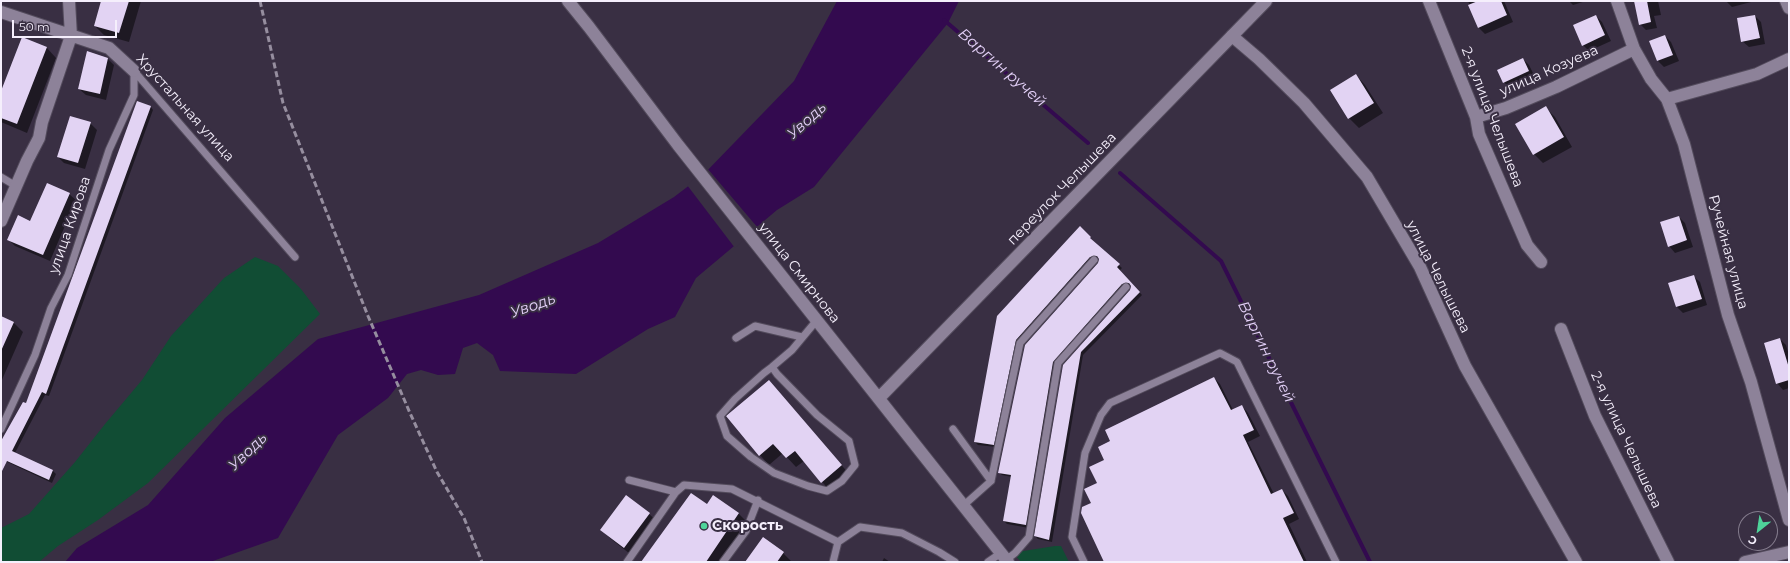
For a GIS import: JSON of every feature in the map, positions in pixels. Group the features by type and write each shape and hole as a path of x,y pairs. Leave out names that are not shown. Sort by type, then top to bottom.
{"street":[{"path":"1,221 27,161 39,138 42,122 71,36 68,1"},
{"name":"улица Смирнова","path":"568,1 590,27 678,145 766,254 1005,558"},
{"name":"переулок Челышева","path":"879,398 1266,1"},
{"name":"2-я улица Челышева","path":"1429,1 1476,117 1479,134 1527,245 1541,262"},
{"name":"Ручейная улица","path":"1617,1 1634,49 1651,79 1668,100 1684,144 1728,315 1752,382 1789,520"},
{"path":"1786,1 1789,8"},
{"name":"Хрустальная улица","path":"1,12 109,48 134,71"},
{"name":"улица Челышева","path":"1232,36 1259,59 1304,103 1367,177 1420,267 1465,366 1576,562"},
{"name":"улица Козуева","path":"1476,117 1506,108 1556,87 1634,49"},
{"path":"1668,100 1757,74 1789,59"},
{"name":"2-я улица Челышева","path":"1561,329 1595,416 1668,562"},
{"path":"1745,562 1789,552"}],"lane":[{"name":"Хрустальная улица","path":"134,71 295,257"},
{"name":"улица Кирова","path":"1,429 35,355 50,308 68,275 109,150 134,95 134,71"},
{"path":"1,177 16,186"},
{"path":"964,505 991,482 1020,343 1094,260"},
{"path":"988,562 1005,558 1015,553 1029,537 1058,363 1126,287"},
{"path":"772,366 777,374 816,415 849,441 855,465 842,481 827,491 808,486 774,473 751,457 727,436 720,416 735,399 772,366 792,350 817,320"},
{"path":"736,338 755,326 802,337"},
{"path":"1084,562 1072,537 1085,453 1101,414 1110,403 1220,353 1237,362 1336,562"},
{"path":"953,429 991,482"},
{"path":"629,480 676,492"},
{"path":"627,562 676,492 684,485 732,489 758,500 838,542"},
{"path":"723,562 746,532 758,500"},
{"path":"833,562 838,542 860,527 902,533 955,562"}],"green space":[{"path":"255,257 278,266 301,289 320,314 148,483 98,520 58,546 39,562 1,562 1,528 29,514 75,462 142,380 171,336 224,278"},
{"path":"1061,546 1069,562 1021,562 1016,556 1017,552"}],"water":[{"name":"Уводь","path":"837,1 959,1 948,23 814,187 777,210 696,278 675,317 648,329 576,374 500,371 493,355 477,343 463,348 455,374 438,375 421,370 407,374 388,398 338,435 278,538 210,562 65,562 77,548 148,505 225,418 318,339 479,295 598,243 674,197 703,175 794,81"}],"pier":[{"path":"707,168 758,228 735,248 687,185"}],"building":[{"path":"101,1 129,1 119,33 94,26"},
{"path":"1478,1 1501,1 1507,15 1478,28 1468,5"},
{"path":"1634,1 1647,1 1651,22 1639,25"},
{"path":"1596,15 1605,35 1582,46 1573,25"},
{"path":"1755,15 1760,38 1741,42 1737,18"},
{"path":"1665,35 1673,55 1657,61 1649,41"},
{"path":"22,37 47,47 17,124 1,118 1,91"},
{"path":"87,51 108,58 100,94 78,89"},
{"path":"1523,58 1529,71 1503,83 1497,70"},
{"path":"1356,74 1374,103 1348,119 1330,90"},
{"path":"137,101 151,106 46,394 42,392 12,451 53,470 49,480 7,461 1,473 1,441 23,402 26,403"},
{"path":"1546,106 1564,137 1533,155 1515,124"},
{"path":"70,116 91,122 78,163 57,157"},
{"path":"47,183 70,193 43,255 7,240 18,215 30,221"},
{"path":"1679,216 1687,240 1668,247 1660,222"},
{"path":"1080,226 1091,237 1090,238 1120,264 1117,267 1140,292 1081,352 1049,540 1034,536 1063,365 1130,290 1131,286 1129,283 1122,284 1053,362 1026,525 1003,521 1011,475 998,473 1025,345 1098,263 1099,259 1097,256 1090,257 1016,340 994,445 974,442 997,316"},
{"path":"1694,275 1702,299 1676,307 1668,283"},
{"path":"1,316 14,322 1,351"},
{"path":"1780,338 1789,368 1789,380 1776,384 1764,343"},
{"path":"1214,377 1231,410 1242,405 1254,430 1243,435 1271,494 1282,489 1294,513 1283,518 1304,562 1104,562 1081,513 1082,507 1091,503 1084,489 1097,483 1089,467 1104,460 1098,447 1110,441 1105,430"},
{"path":"769,380 842,465 821,483 795,451 786,458 773,444 759,456 726,416"},
{"path":"691,493 707,504 713,495 739,513 706,562 641,562"},
{"path":"626,495 650,513 624,548 600,530"},
{"path":"763,537 784,552 777,562 745,562"}],"waterway":[{"name":"Варгин ручей","path":"944,20 1088,143"},
{"name":"Варгин ручей","path":"1120,173 1221,261 1370,562"}],"railway":[{"path":"260,1 283,103 368,316 410,413 437,472 464,518 482,562"}],"place":[{"name":"Скорость","path":"704,526"}]}
